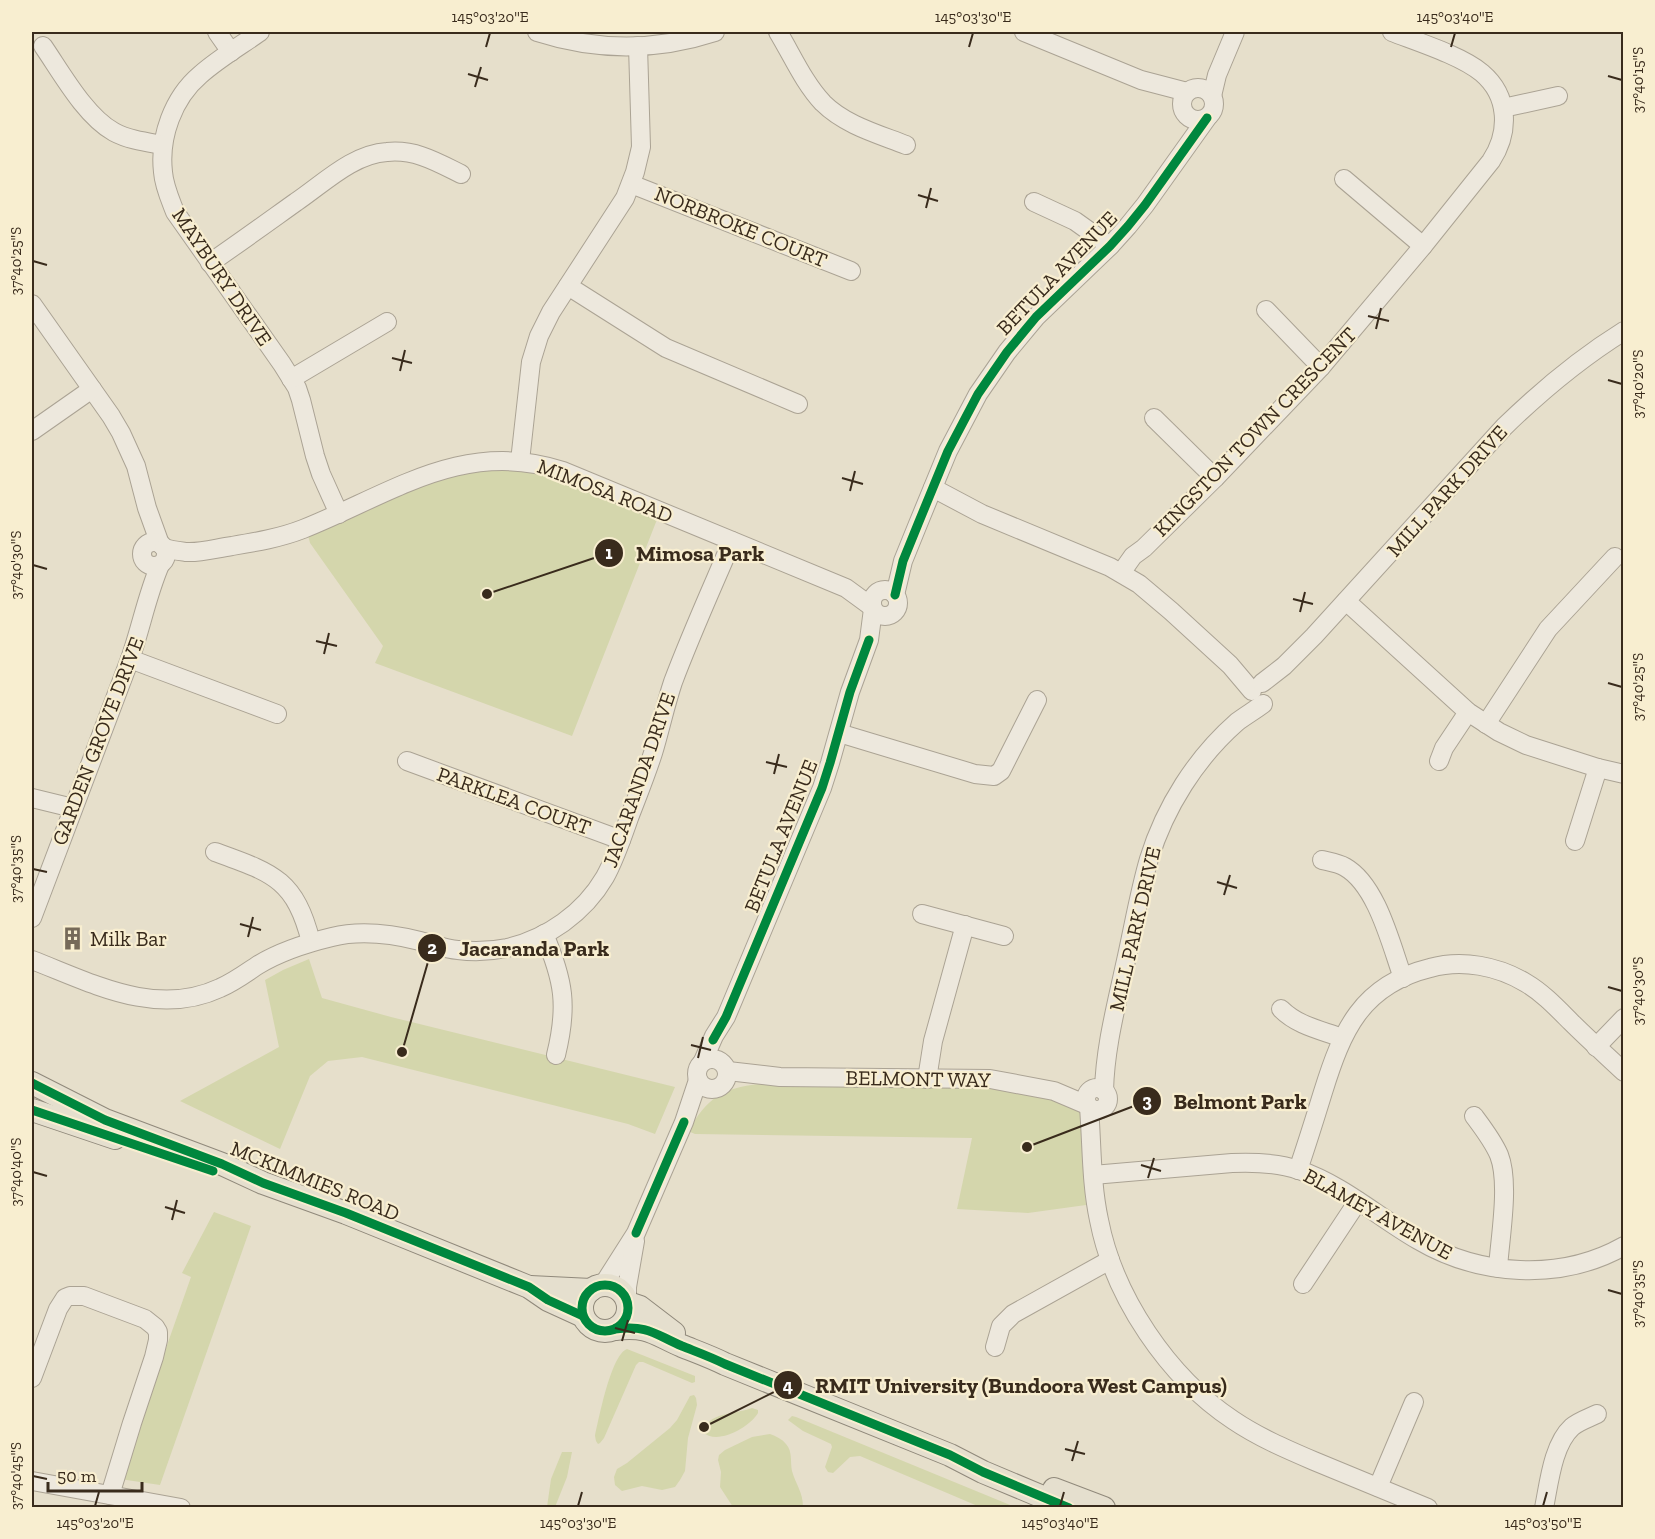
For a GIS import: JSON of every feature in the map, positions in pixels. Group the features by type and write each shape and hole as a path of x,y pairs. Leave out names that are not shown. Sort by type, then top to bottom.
{"main road":[{"name":"MCKIMMIES ROAD","path":"32,1083 105,1120 222,1164 263,1183 356,1217 529,1287 548,1300 583,1316"},
{"name":"MCKIMMIES ROAD","path":"32,1110 218,1173 236,1178 256,1179"},
{"name":"MCKIMMIES ROAD","path":"529,1287 597,1287"},
{"path":"698,1351 652,1315 628,1301 617,1288 597,1287 583,1302 583,1316 597,1330 603,1332 637,1328 651,1331 725,1364 950,1455 1104,1508"},
{"path":"615,1329 627,1318 628,1301"},
{"path":"950,1455 983,1472 1069,1508"}],"street":[{"path":"217,32 231,52"},
{"name":"MAYBURY DRIVE","path":"260,32 198,76 180,99 168,125 163,146 163,174 167,193 175,212 291,379 301,400 321,474 339,514"},
{"path":"537,32 591,44 638,46 683,40 715,32"},
{"path":"778,32 822,102 845,119 906,145"},
{"path":"1024,32 1193,99"},
{"name":"BETULA AVENUE","path":"1175,162 1193,99 1217,75 1235,32"},
{"name":"KINGSTON TOWN CRESCENT","path":"1125,575 1128,561 1215,478 1321,368 1497,153 1503,137 1504,117 1503,108 1493,85 1481,72 1460,60 1392,32"},
{"path":"43,46 92,115 102,124 125,137 163,146"},
{"path":"520,461 529,378 535,348 544,324 618,211 632,184 639,160 642,135 638,46"},
{"path":"1503,108 1558,96"},
{"name":"BETULA AVENUE","path":"597,1287 636,1233 684,1122 698,1080 698,1068 704,1061 714,1036 726,1017 822,788 850,692 881,601 903,561 948,451 968,411 992,372 1036,317 1110,246 1145,205 1187,148 1215,106 1193,99"},
{"path":"210,263 340,171 366,156 389,151 414,153 461,174"},
{"path":"1344,179 1423,246"},
{"name":"NORBROKE COURT","path":"632,184 851,271"},
{"path":"1034,202 1075,221 1110,246"},
{"path":"568,286 666,348 798,404"},
{"path":"32,304 111,416 130,451 143,489 156,554"},
{"path":"1266,310 1321,368"},
{"path":"291,379 387,322"},
{"name":"MILL PARK DRIVE","path":"1428,1508 1294,1453 1257,1435 1214,1406 1172,1365 1135,1313 1110,1260 1099,1221 1093,1175 1093,1099 1106,1053 1149,858 1167,812 1181,789 1199,763 1237,722 1260,691 1346,602 1474,460 1532,400 1564,372 1623,331"},
{"path":"32,431 92,389"},
{"path":"1154,418 1215,478"},
{"name":"MIMOSA ROAD","path":"156,554 265,541 301,530 412,481 456,466 491,461 520,461 563,471 881,601"},
{"path":"931,492 960,509 982,514 1125,575 1164,604 1260,691"},
{"name":"JACARANDA DRIVE","path":"32,960 116,992 133,997 165,1000 202,995 220,988 278,955 311,942 336,936 378,934 458,950 480,951 525,943 544,934 579,910 604,878 621,840 652,754 674,681 732,541"},
{"name":"GARDEN GROVE DRIVE","path":"32,918 130,659 142,623 156,554"},
{"path":"1486,724 1548,629 1615,556"},
{"path":"1346,602 1468,712 1486,724 1526,745 1623,774"},
{"path":"130,659 277,714"},
{"path":"839,733 975,774 994,776 1001,771 1037,700"},
{"path":"1439,760 1444,748 1468,712"},
{"name":"PARKLEA COURT","path":"407,761 621,840"},
{"path":"1575,841 1598,768"},
{"path":"32,799 71,813"},
{"path":"215,852 262,870 289,890 305,918 311,942"},
{"path":"1322,860 1336,863 1350,871 1372,897 1403,978"},
{"path":"922,914 1004,936"},
{"path":"927,1079 933,1041 965,926"},
{"path":"544,934 554,958 563,991 562,1030 556,1055"},
{"path":"1298,1170 1335,1055 1352,1021 1371,998 1384,988 1422,969 1442,964 1462,964 1497,970 1520,980 1541,994 1623,1072"},
{"path":"1281,1010 1301,1024 1342,1038"},
{"name":"BETULA AVENUE","path":"684,1122 722,1077 726,1017"},
{"path":"1596,1047 1623,1018"},
{"path":"698,1080 706,1088 722,1077 713,1058 704,1061"},
{"name":"BELMONT WAY","path":"722,1077 990,1079 1093,1099"},
{"path":"1474,1116 1499,1154 1504,1176 1498,1268"},
{"name":"BLAMEY AVENUE","path":"1093,1175 1232,1163 1268,1164 1298,1170 1334,1186 1434,1248 1467,1261 1498,1268 1538,1270 1559,1268 1577,1264 1623,1246"},
{"path":"1303,1284 1358,1201"},
{"name":"BETULA AVENUE","path":"628,1301 627,1287 636,1233"},
{"path":"995,1347 1001,1326 1013,1314 1110,1260"},
{"path":"32,1378 58,1309 65,1298 70,1296 84,1296 145,1319 158,1332 154,1357 110,1495"},
{"path":"1378,1487 1414,1402"},
{"path":"1544,1508 1554,1458 1565,1435 1579,1422 1597,1414"},
{"path":"32,1481 175,1507"}],"green space":[{"path":"480,468 540,471 658,517 572,736 375,663 383,646 310,543 308,535 410,489"},
{"path":"309,959 322,998 675,1087 655,1134 628,1124 362,1057 328,1061 310,1076 280,1149 180,1101 279,1047 265,980"},
{"path":"760,1084 999,1087 1062,1100 1082,1111 1082,1154 1086,1205 1028,1213 957,1209 972,1138 695,1134 688,1131 702,1110 717,1097 735,1088"},
{"path":"214,1212 251,1226 160,1485 120,1479 191,1277 182,1273"},
{"path":"627,1349 695,1376 695,1382 692,1383 639,1362 604,1438 598,1444 595,1436 606,1388 616,1363"},
{"path":"694,1395 697,1405 688,1438 685,1471 675,1487 662,1490 642,1486 622,1491 615,1485 614,1477 617,1469 670,1428 690,1396"},
{"path":"752,1408 758,1410 758,1413 741,1429 717,1437 704,1433 706,1426 716,1417"},
{"path":"792,1416 1015,1507 980,1507 860,1456 850,1457 833,1473 828,1472 825,1467 831,1444 803,1431 788,1420"},
{"path":"770,1434 781,1439 788,1447 792,1471 801,1493 803,1507 733,1507 720,1487 719,1455 752,1437"},
{"path":"562,1452 572,1452 567,1477 555,1507 547,1507 551,1479"}],"cycle path":[{"path":"895,595 903,561 948,451 978,394 1007,352 1036,317 1128,226 1207,118"},
{"path":"713,1040 726,1017 822,788 850,692 869,640"},
{"path":"32,1083 105,1120 222,1164 263,1183 346,1213 529,1287 548,1300 583,1316"},
{"path":"32,1110 213,1171"},
{"path":"636,1233 684,1122"},
{"path":"605,1285 614,1286 621,1292 627,1299 628,1308 627,1317 621,1324 614,1330 605,1331 596,1330 589,1324 583,1317 582,1308 583,1299 589,1292 596,1286 605,1285"},
{"path":"615,1329 644,1329 950,1455 983,1472 1069,1508"}],"place":[{"name":"Mimosa Park","path":"487,594"},
{"name":"Milk Bar","path":"72,939"},
{"name":"Jacaranda Park","path":"402,1052"},
{"name":"Belmont Park","path":"1027,1147"},
{"name":"RMIT University (Bundoora West Campus)","path":"704,1427"}]}
